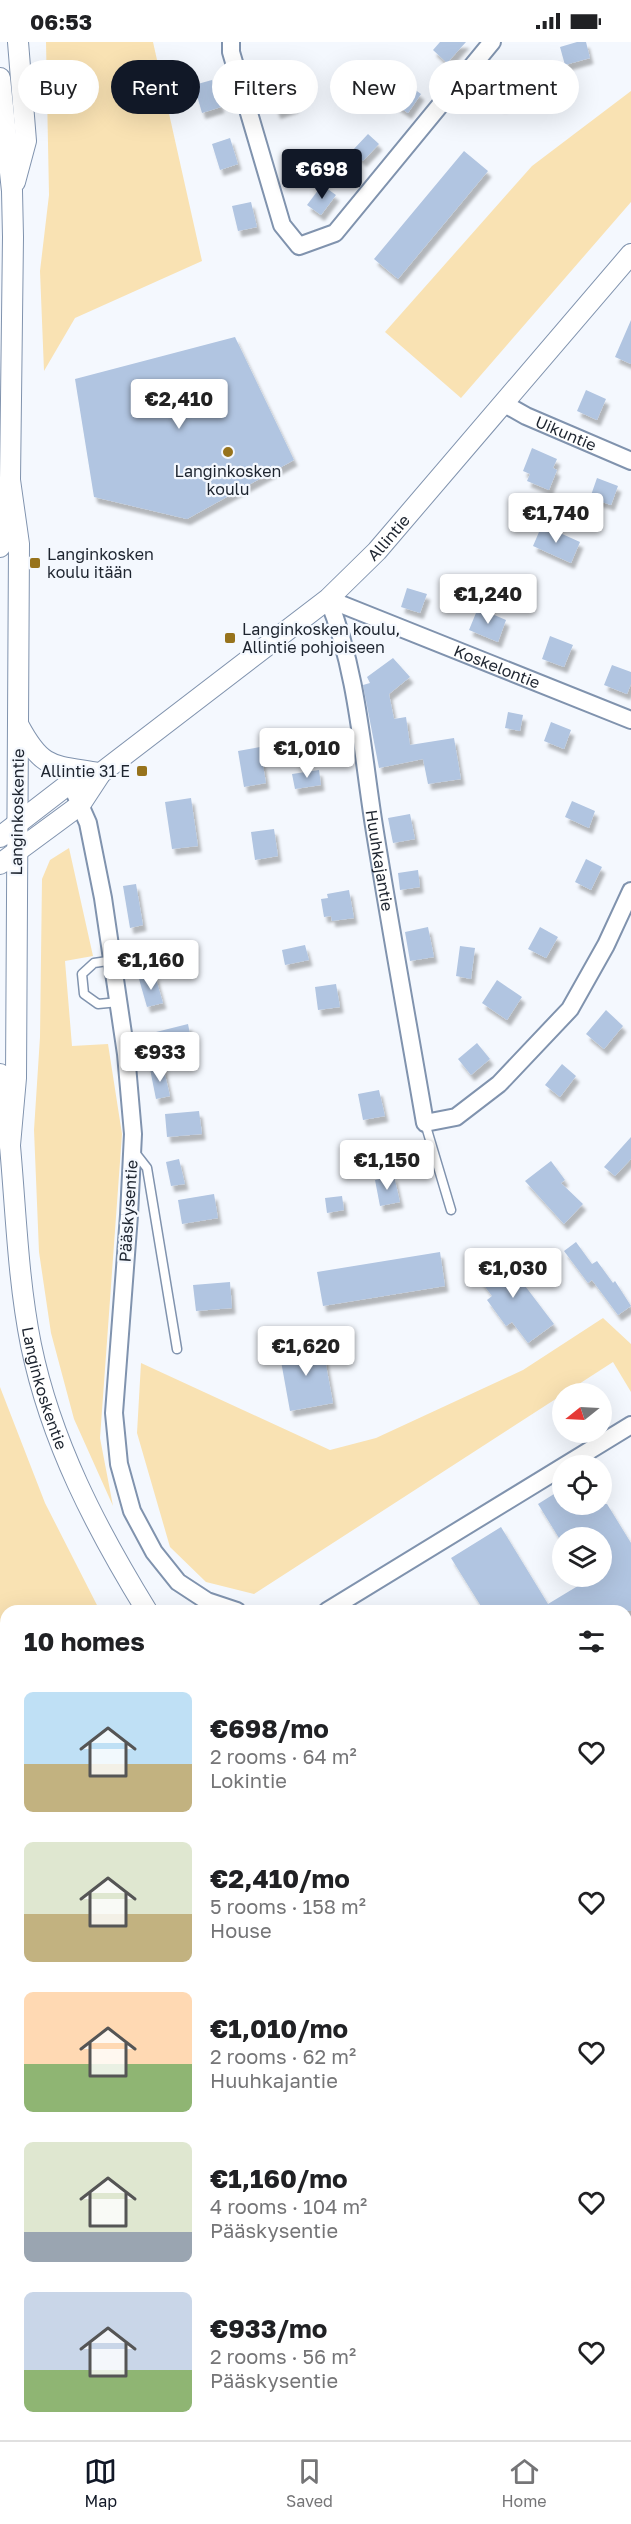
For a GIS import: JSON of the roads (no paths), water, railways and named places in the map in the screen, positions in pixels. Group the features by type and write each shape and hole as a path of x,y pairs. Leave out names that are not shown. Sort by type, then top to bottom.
{"street":[{"name":"Langinkoskentie","path":"10,1145 16,1078 19,544 10,480 6,240 12,191 26,141 18,42"},
{"path":"231,42 231,52 282,225 299,246 335,233 492,42"},
{"name":"Langinkoskentie","path":"0,78 12,191"},
{"name":"Allintie","path":"0,864 80,806 101,773 328,599 376,550 631,254"},
{"name":"Uikuntie","path":"503,403 526,416 631,461"},
{"name":"Langinkoskentie","path":"0,547 10,480"},
{"name":"Koskelontie","path":"328,599 631,720"},
{"name":"Huuhkajantie","path":"328,599 338,623 348,661 425,1124"},
{"path":"18,725 31,749 40,758 66,775 101,773"},
{"path":"0,837 17,824 66,775"},
{"name":"Pääskysentie","path":"66,775 88,823 114,960 126,1054 132,1149 114,1413 119,1464 132,1511 154,1552 178,1582 207,1601 219,1605"},
{"path":"425,1124 456,1117 499,1084 570,1010 606,945 631,891"},
{"name":"Langinkoskentie","path":"0,1074 10,1145 18,1256 31,1346 62,1449 82,1497 143,1605"},
{"path":"337,1605 631,1425"}],"lane":[{"path":"114,960 94,963 82,974 84,994 98,1004 120,1002"},
{"name":"Huuhkajantie","path":"425,1124 452,1210"},
{"path":"132,1149 147,1167 177,1349"}],"place":[{"name":"Langinkosken koulu","path":"228,452"},
{"name":"Langinkosken koulu itään","path":"35,563"},
{"name":"Langinkosken koulu, Allintie pohjoiseen","path":"230,638"},
{"name":"Allintie 31 E","path":"142,771"}]}
